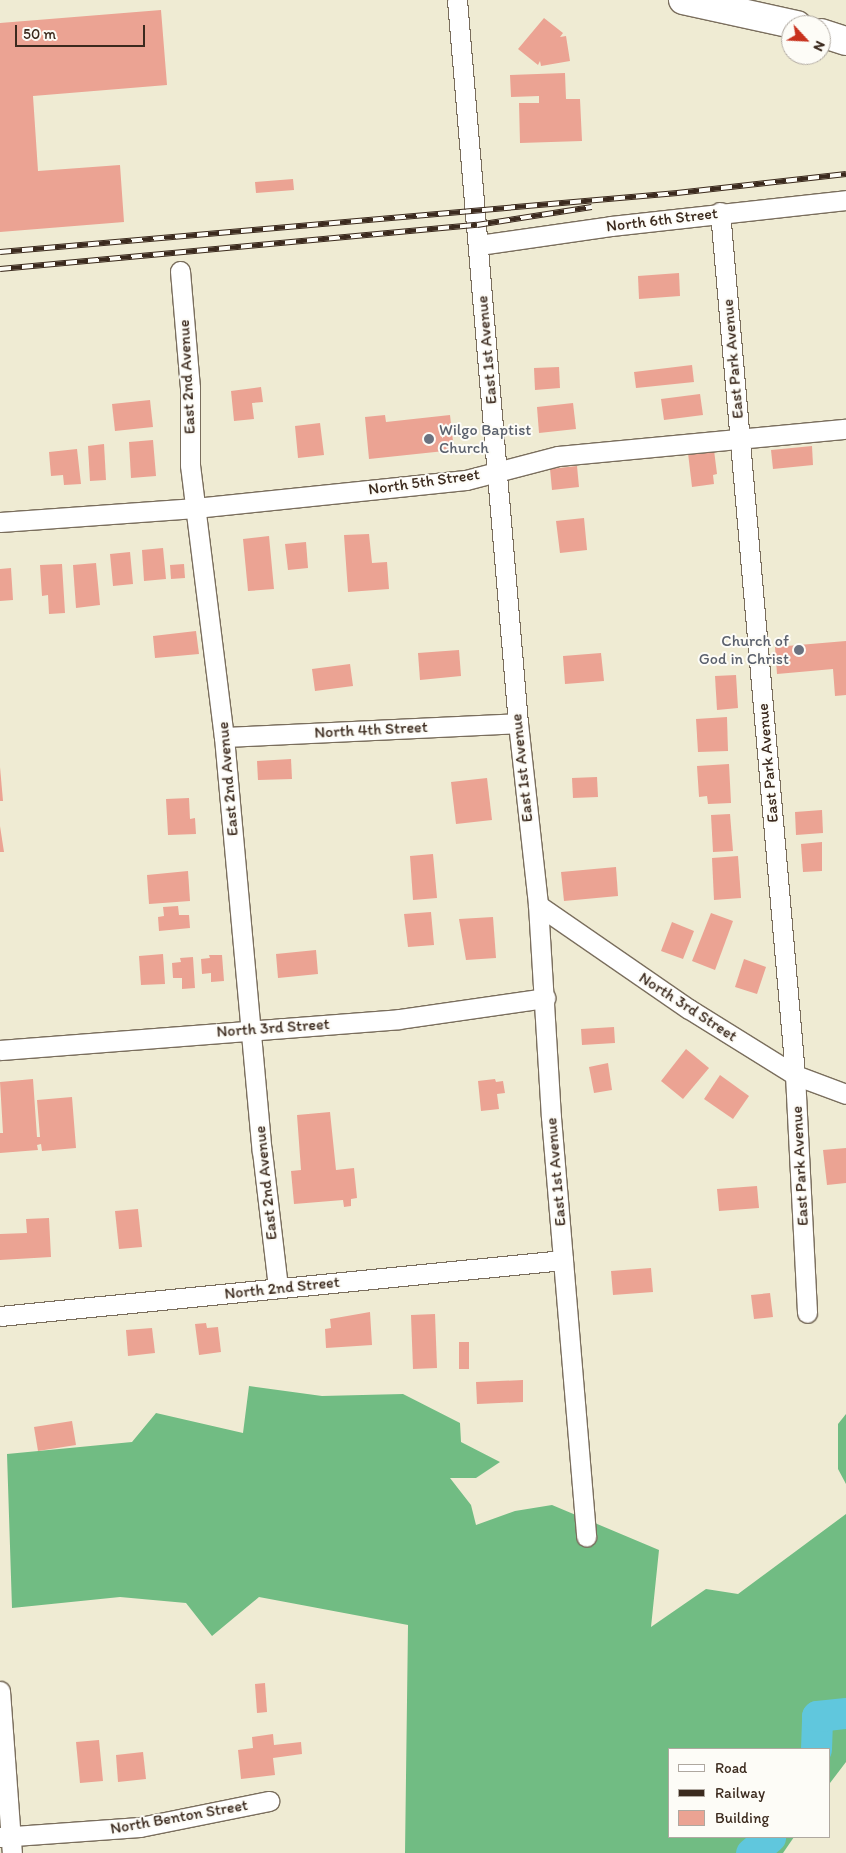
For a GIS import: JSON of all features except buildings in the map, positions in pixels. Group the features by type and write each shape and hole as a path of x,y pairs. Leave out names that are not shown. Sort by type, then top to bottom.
{"main road":[{"path":"683,0 781,21"},
{"path":"831,36 846,41"}],"street":[{"name":"East 1st Avenue","path":"457,0 518,723 538,905 563,1260 586,1537"},
{"name":"North 6th Street","path":"479,245 720,212 846,200"},
{"name":"East Park Avenue","path":"720,212 795,1075 807,1314"},
{"name":"East 2nd Avenue","path":"180,271 190,388 194,508 205,568 224,737 251,1030 278,1288"},
{"name":"North 5th Street","path":"0,522 194,508 466,480 558,456 846,429"},
{"name":"North 4th Street","path":"224,737 518,723"},
{"name":"North 3rd Street","path":"538,905 689,1009 795,1075 846,1094"},
{"name":"North 3rd Street","path":"0,1050 399,1019 545,998"},
{"name":"North 2nd Street","path":"0,1316 563,1260"},
{"path":"0,1691 8,1842"},
{"name":"North Benton Street","path":"8,1842 140,1827 269,1801"}],"green space":[{"path":"249,1386 322,1396 403,1394 460,1423 461,1442 500,1462 476,1478 450,1478 471,1505 476,1525 515,1511 552,1505 659,1550 651,1627 706,1589 738,1594 846,1514 846,1762 831,1782 831,1748 668,1748 668,1838 793,1838 783,1853 405,1853 408,1625 259,1597 212,1636 186,1603 120,1597 12,1608 7,1454 132,1442 156,1413 243,1433"},
{"path":"846,1414 846,1484 838,1469 838,1424"}],"waterway":[{"path":"816,1748 817,1716 846,1713"},
{"path":"751,1853 769,1838"}],"railway":[{"path":"0,252 677,193 846,174"},
{"path":"0,269 477,225 592,207"}],"place":[{"name":"Wilgo Baptist Church","path":"429,439"},
{"name":"Church of God in Christ","path":"799,650"}]}
